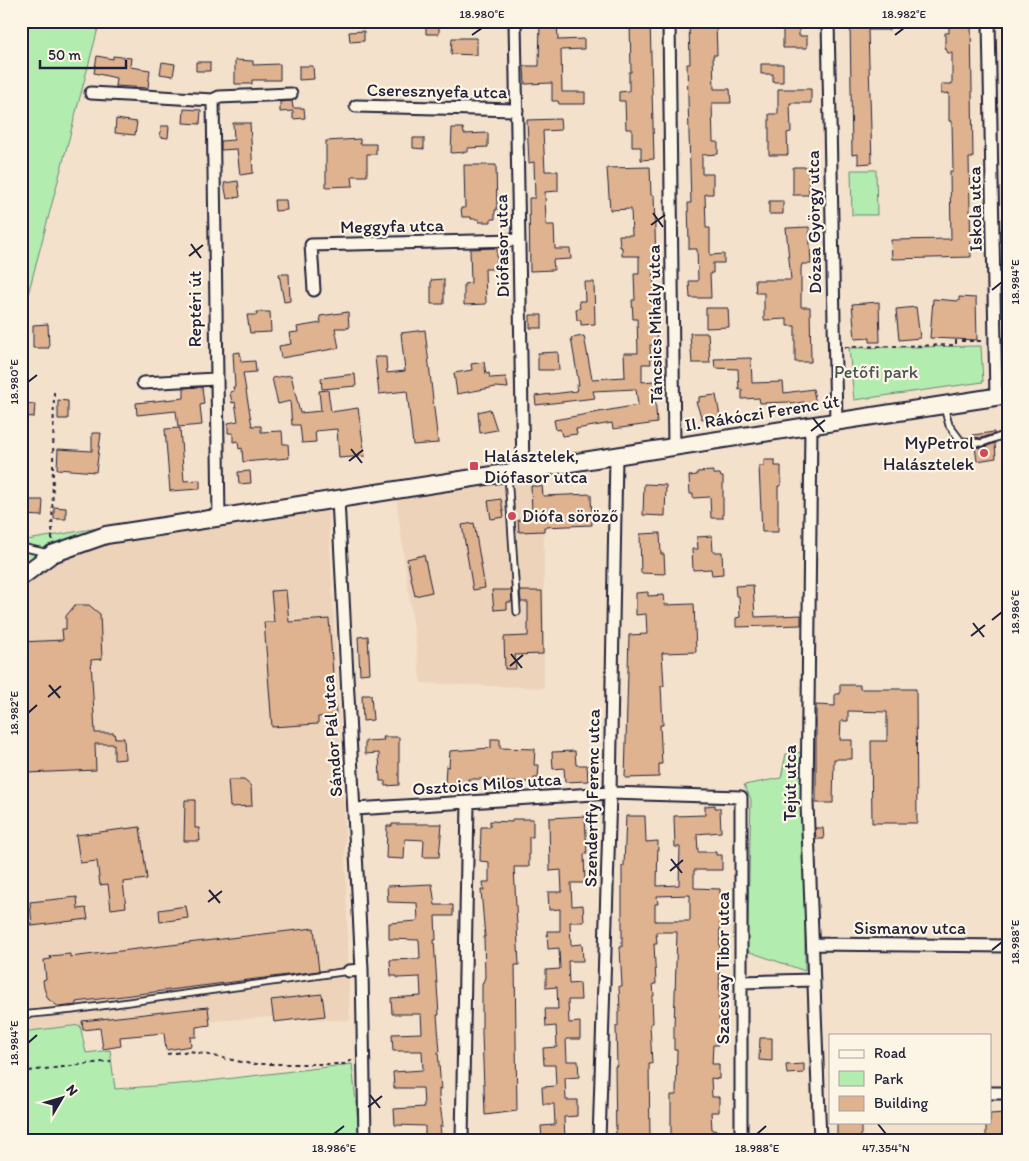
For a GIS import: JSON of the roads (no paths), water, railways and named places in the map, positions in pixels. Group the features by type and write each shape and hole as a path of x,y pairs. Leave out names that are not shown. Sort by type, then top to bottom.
{"main road":[{"name":"II. Rákóczi Ferenc út","path":"515,472 1002,396"},
{"path":"21,577 52,547 106,535 515,472"}],"street":[{"name":"Diófasor utca","path":"515,21 519,240 515,472"},
{"name":"Táncsics Mihály utca","path":"669,21 674,447"},
{"name":"Dózsa György utca","path":"828,21 836,422"},
{"name":"Iskola utca","path":"989,21 994,340 1002,396"},
{"path":"91,92 213,100 219,97 291,94"},
{"name":"Reptéri út","path":"213,100 215,379 219,518"},
{"name":"Cseresznyefa utca","path":"356,106 517,110"},
{"name":"Meggyfa utca","path":"314,290 311,245 519,240"},
{"path":"143,383 215,379"},
{"name":"Tejút utca","path":"811,426 807,803 814,980 824,1090 820,1140"},
{"name":"Szenderffy Ferenc utca","path":"599,1140 610,793 616,456"},
{"name":"Sándor Pál utca","path":"338,499 348,732 355,809 362,970 365,1140"},
{"name":"Osztoics Milos utca","path":"355,809 610,793 741,797"},
{"name":"Szacsvay Tibor utca","path":"740,1140 741,797"},
{"path":"462,1140 468,803"},
{"name":"Sismanov utca","path":"813,944 1008,946"},
{"path":"348,972 362,970"},
{"path":"741,982 814,980"},
{"path":"992,1093 1008,1093"}],"lane":[{"path":"943,405 949,425 961,442 982,443 1004,435 1008,425"},
{"path":"515,472 513,531 517,612"},
{"path":"21,547 52,547"},
{"path":"21,1015 348,972"}],"place":[{"name":"MyPetrol Halásztelek","path":"984,453"},
{"name":"Halásztelek, Diófasor utca","path":"474,466"},
{"name":"Diófa söröző","path":"512,516"}],"park label":[{"name":"Petőfi park","path":"876,372"}]}
